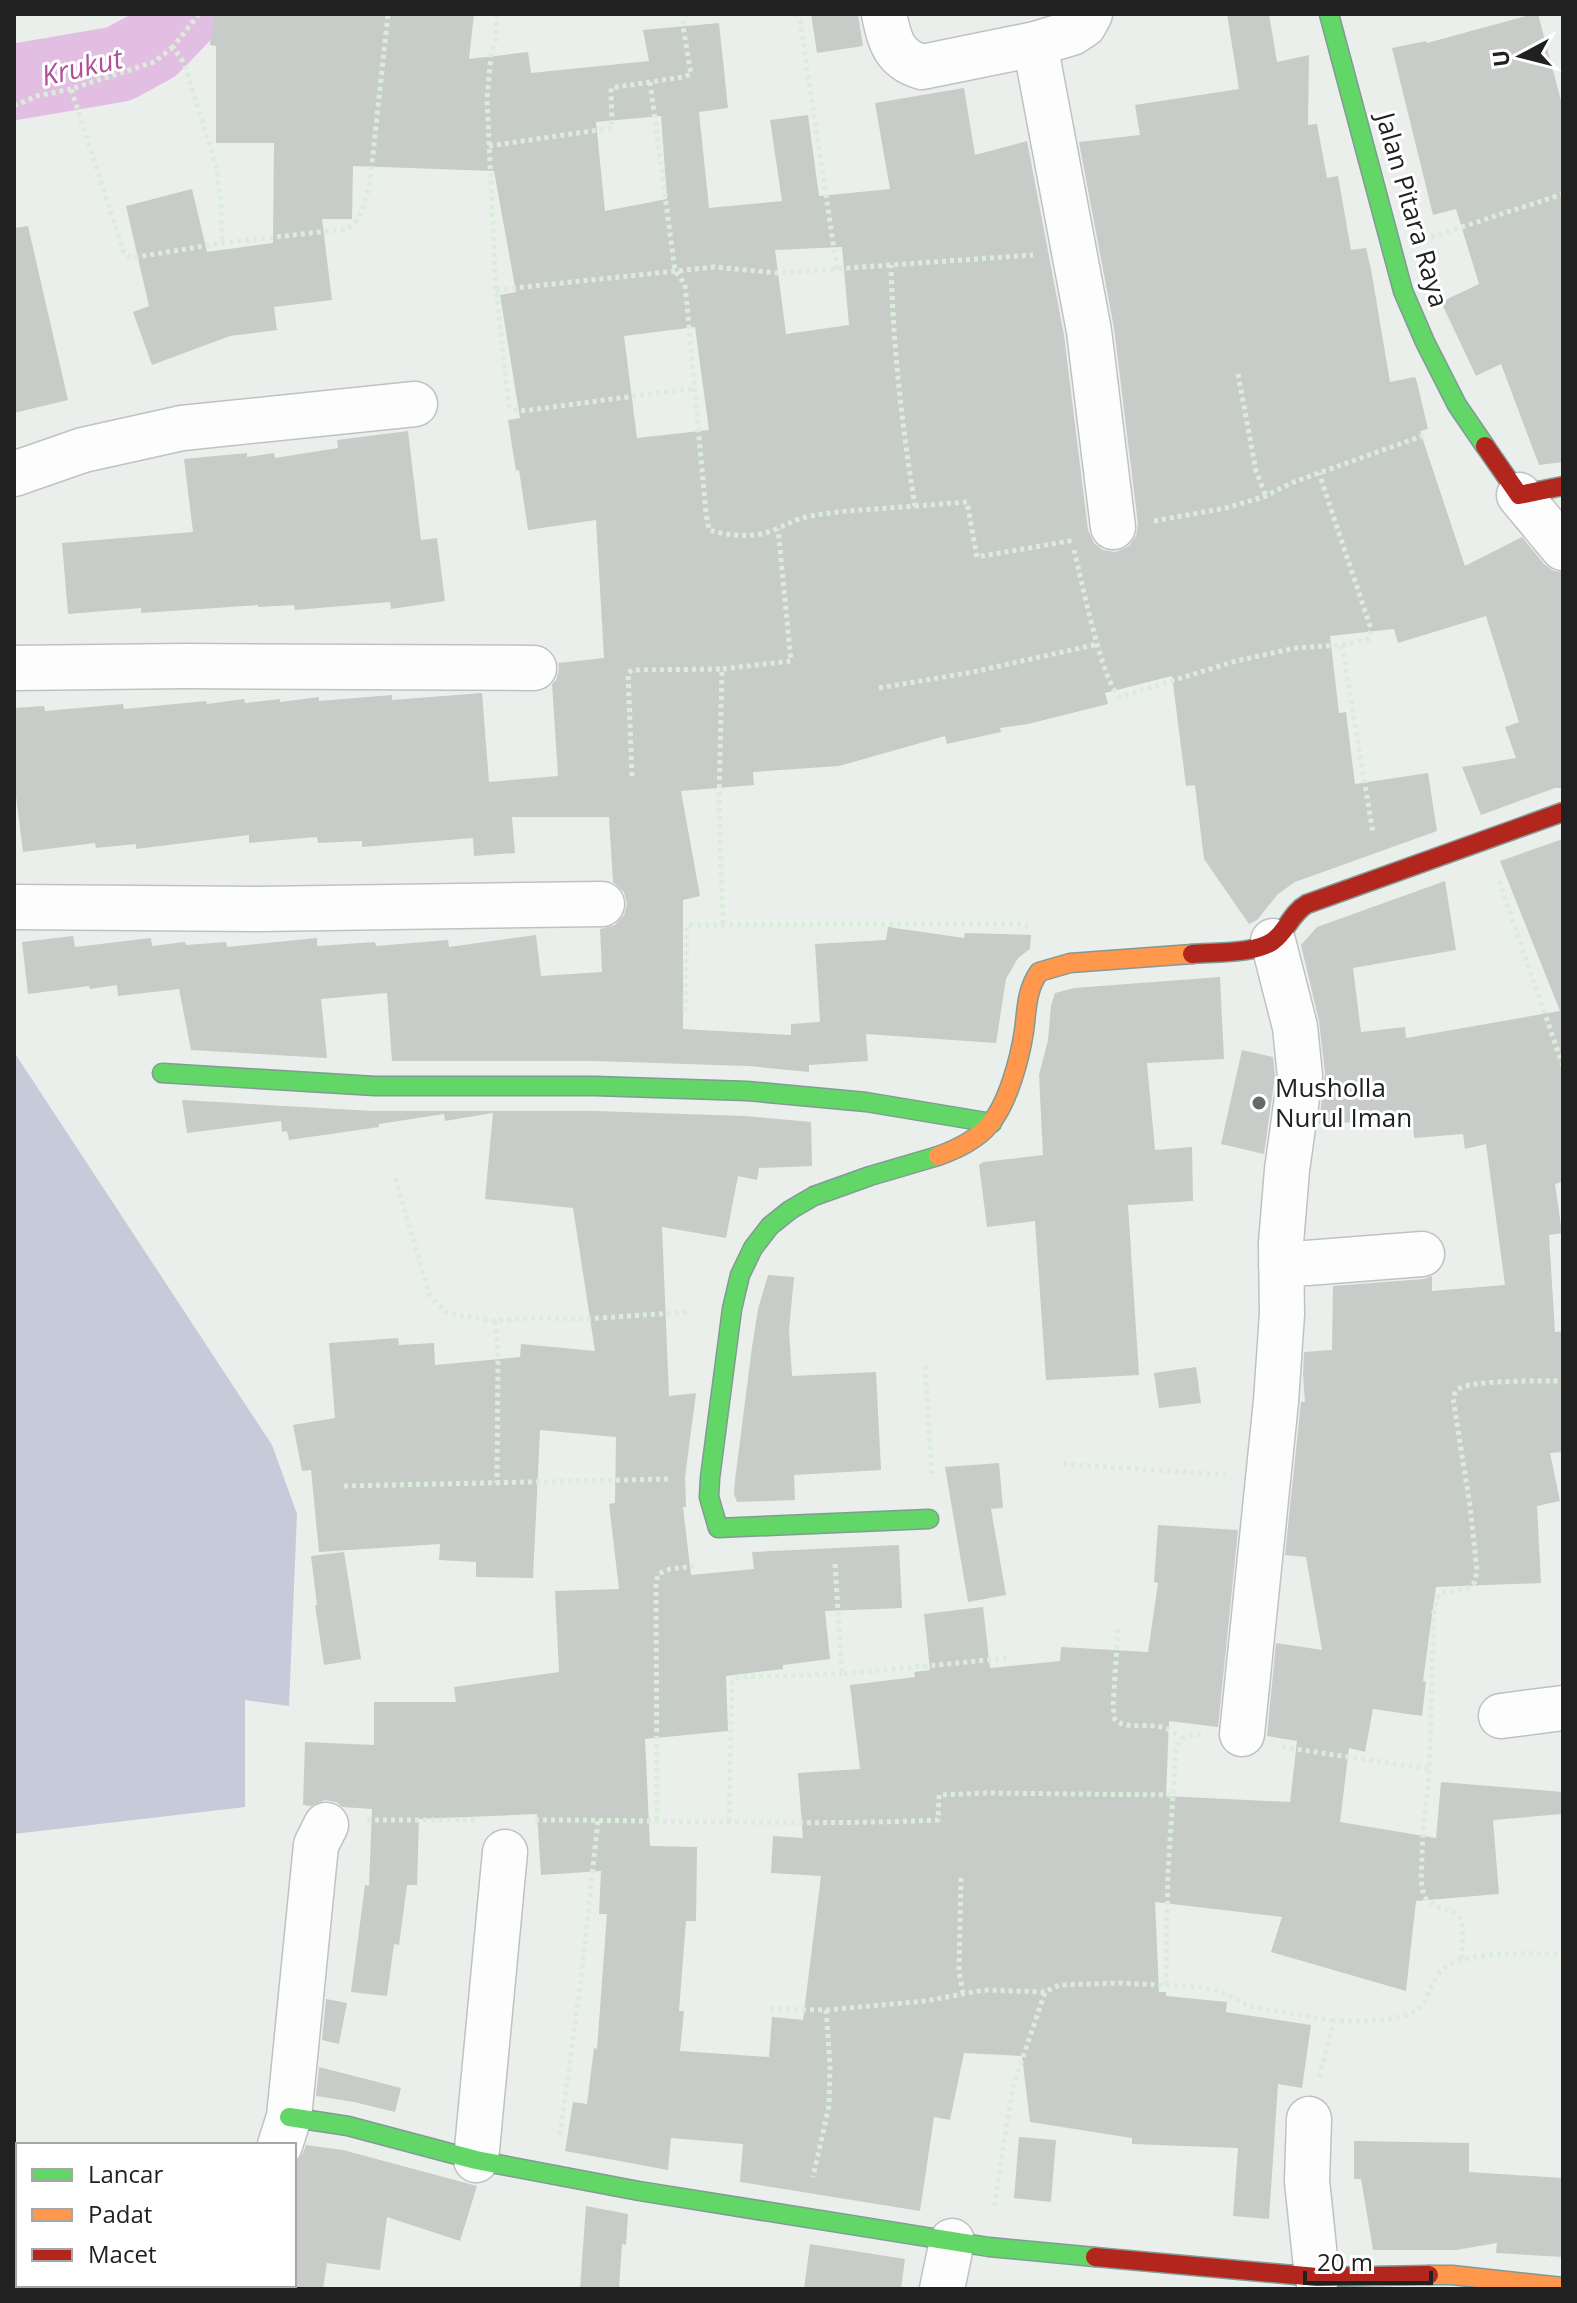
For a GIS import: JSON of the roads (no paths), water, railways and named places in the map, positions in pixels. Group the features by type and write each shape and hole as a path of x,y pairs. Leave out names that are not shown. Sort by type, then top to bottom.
{"street":[{"path":"884,14 888,32 901,57 922,67 1035,44 1072,33 1084,25 1090,14"},
{"name":"Jalan Pitara Raya","path":"1329,14 1403,291 1457,405 1519,495"},
{"path":"1035,44 1089,331 1113,527"},
{"path":"14,474 83,450 182,428 415,404"},
{"path":"1563,486 1519,495 1563,548"},
{"path":"14,668 534,668"},
{"path":"929,1519 718,1528 709,1497 710,1478 732,1309 744,1261 758,1239 776,1220 797,1205 826,1192 953,1151 974,1140 992,1123 1017,1060 1027,992 1039,972 1070,963 1254,949 1273,941 1298,909 1307,904 1563,812"},
{"path":"14,907 259,909 602,904"},
{"path":"1242,1734 1282,1314 1281,1265 1287,1170 1300,1076 1295,1027 1273,941"},
{"path":"162,1073 375,1086 595,1086 747,1091 866,1102 992,1123"},
{"path":"1281,1265 1422,1254"},
{"path":"1501,1716 1563,1708"},
{"path":"326,1825 316,1845 284,2131 348,2126 476,2160 639,2191 970,2244 1224,2279 1452,2275 1563,2287"},
{"path":"476,2160 506,1830"},
{"path":"1309,2119 1307,2181 1317,2277"},
{"path":"942,2289 970,2244"}],"waterway":[{"name":"Krukut","path":"14,82 119,64 152,46 183,14"}],"place":[{"name":"Musholla Nurul Iman","path":"1259,1103"}]}
